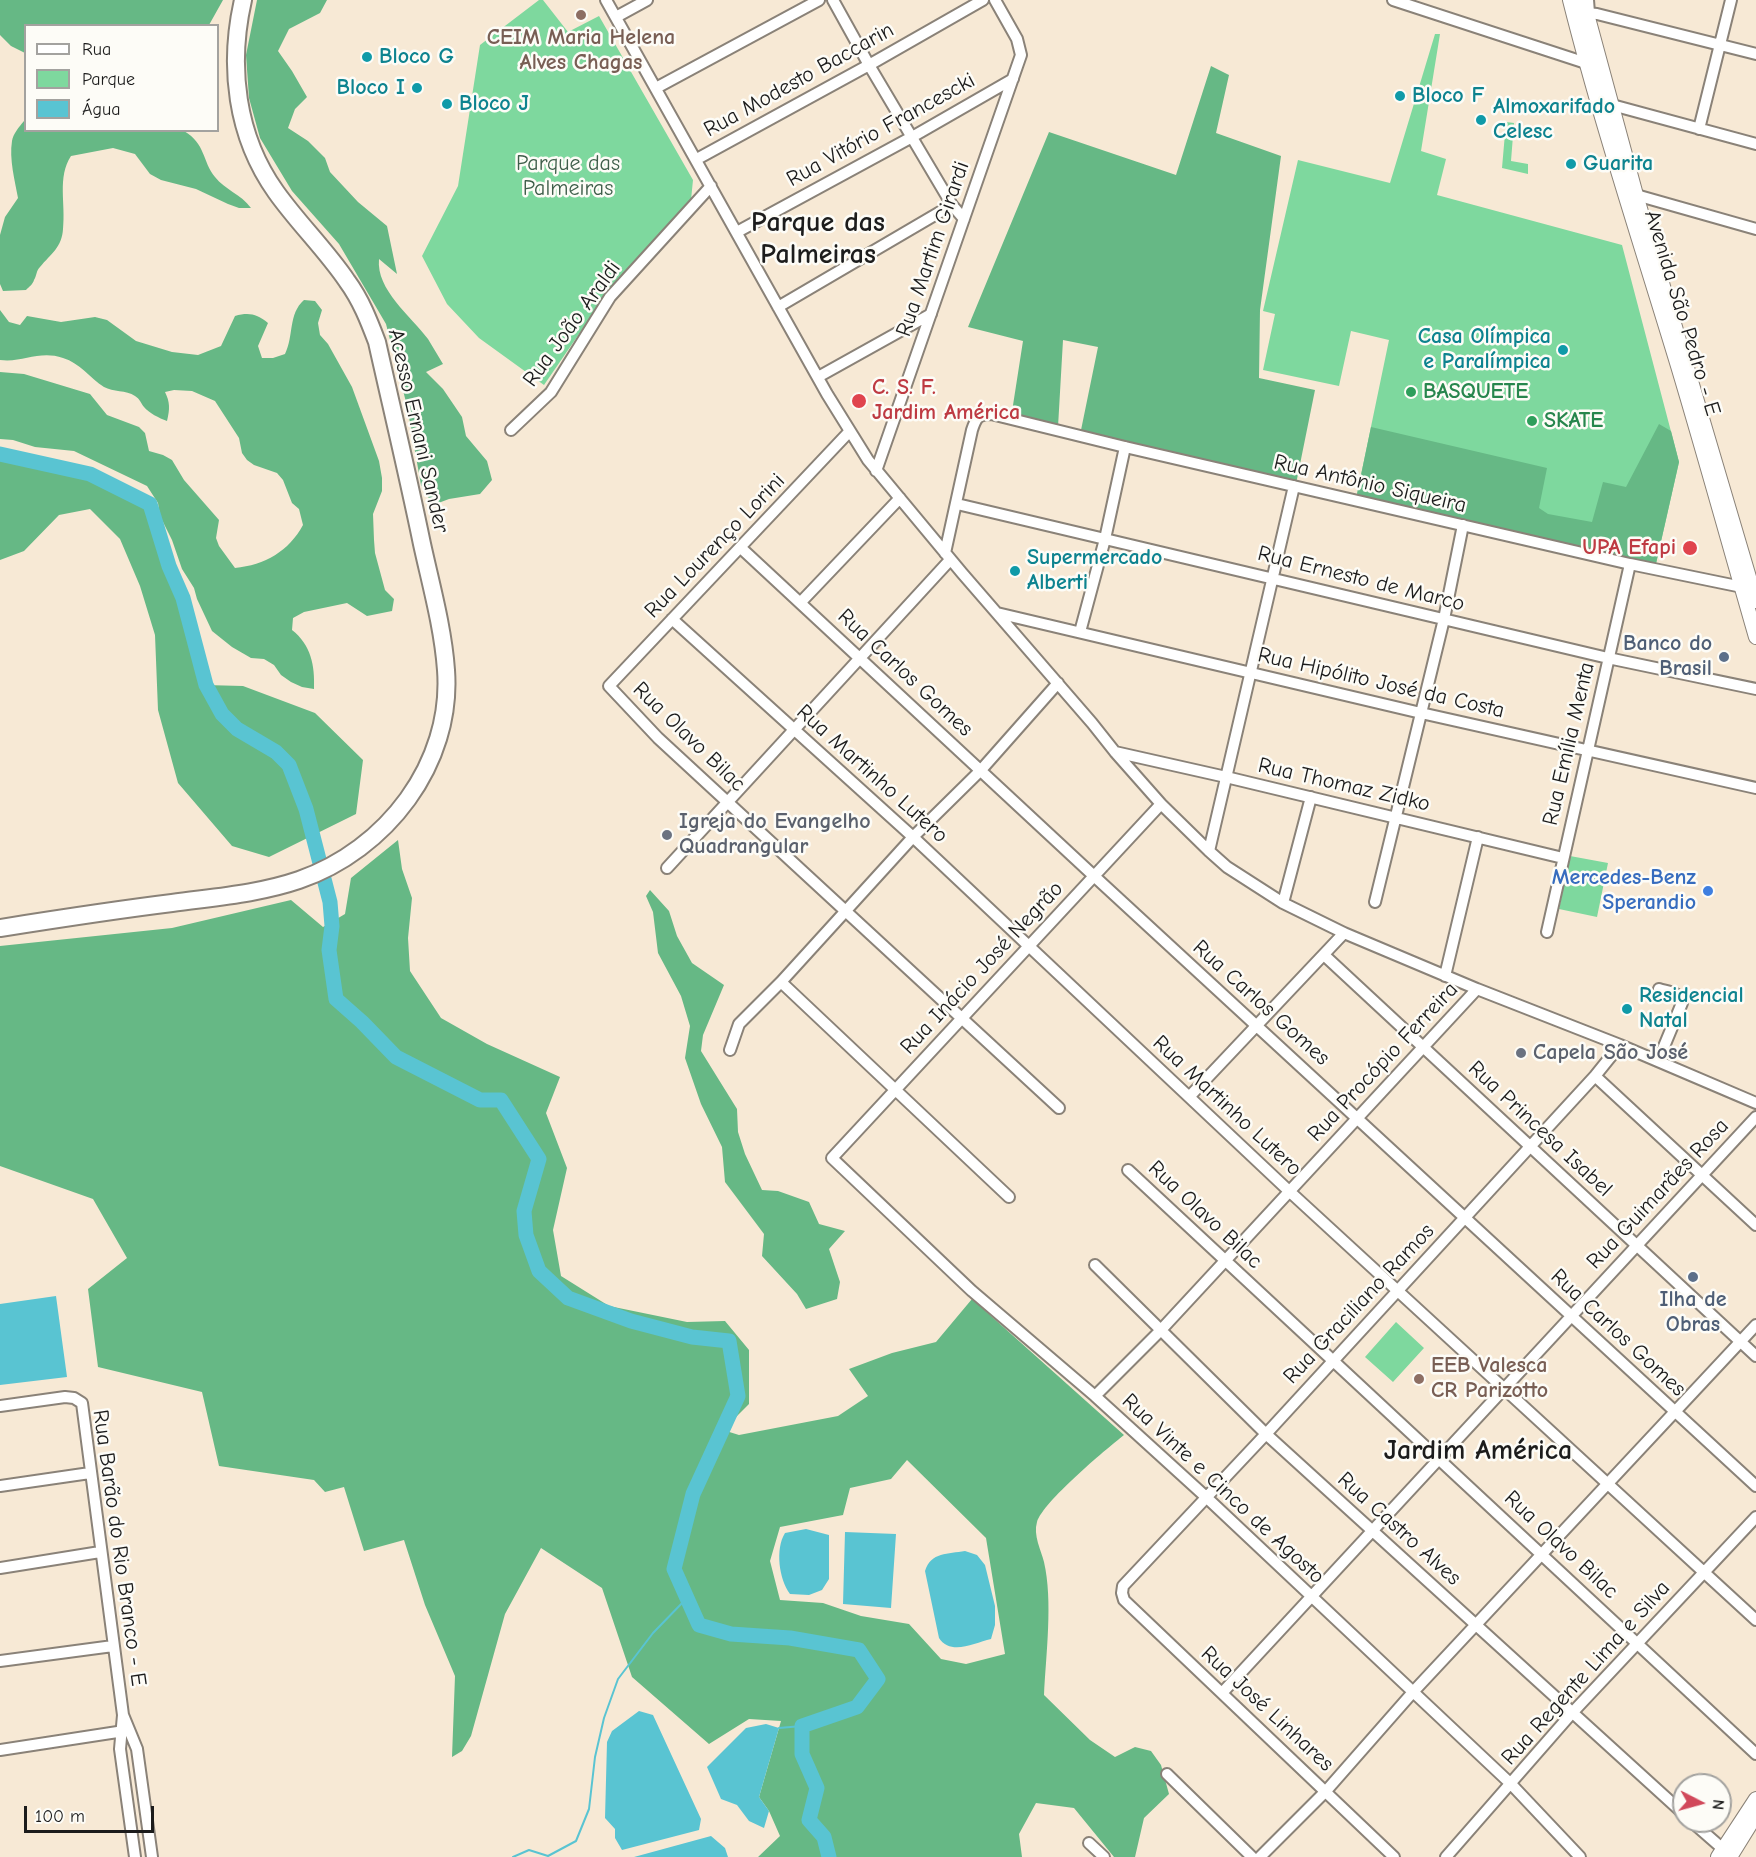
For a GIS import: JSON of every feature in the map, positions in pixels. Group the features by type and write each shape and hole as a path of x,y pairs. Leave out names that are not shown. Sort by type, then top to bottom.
{"highway":[{"name":"Acesso Ernani Sander","path":"0,928 103,912 235,896 297,880 335,864 374,837 402,808 424,773 439,735 443,719 446,680 443,645 414,502 376,342 369,320 348,282 275,191 255,155 243,121 236,87 235,52 243,0"}],"main road":[{"name":"Avenida São Pedro - E","path":"1570,0 1586,63 1756,637"},
{"name":"Avenida São Pedro - E","path":"1585,4 1636,195 1756,601"},
{"path":"1726,1855 1756,1799"},
{"path":"1726,1855 1756,1815"}],"street":[{"path":"606,0 849,432 876,471 1115,752 1161,804 1209,851 1227,867 1283,903 1344,933 1756,1102"},
{"path":"616,17 647,0"},
{"path":"656,88 819,0"},
{"path":"833,0 952,205 964,219"},
{"name":"Rua Modesto Baccarin","path":"697,159 983,0"},
{"name":"Rua Martim Girardi","path":"876,471 1021,55 1017,39 995,0"},
{"path":"1394,0 1586,63"},
{"path":"1699,129 1731,0"},
{"path":"1585,4 1597,14 1756,54"},
{"name":"Rua Vitório Francescki","path":"736,232 912,137 1013,79"},
{"path":"1612,105 1756,144"},
{"name":"Rua João Araldi","path":"511,430 551,392 610,297 711,186"},
{"path":"1636,195 1756,229"},
{"path":"778,307 952,205"},
{"path":"818,377 931,314"},
{"name":"Rua Antônio Siqueira","path":"957,504 975,419 981,414 991,414 1630,564 1742,587"},
{"name":"Rua Lourenço Lorini","path":"609,686 849,432"},
{"path":"1080,632 1105,538 1125,447"},
{"path":"1209,851 1294,486"},
{"path":"800,603 900,498"},
{"path":"667,868 795,730 948,556 957,504"},
{"name":"Rua Ernesto de Marco","path":"957,504 1608,658 1756,689"},
{"path":"1375,902 1444,619 1463,525"},
{"name":"Rua Carlos Gomes","path":"741,548 1756,1486"},
{"name":"Rua Emília Menta","path":"1547,932 1630,564"},
{"name":"Rua Hipólito José da Costa","path":"997,613 1421,713 1756,788"},
{"name":"Rua Martinho Lutero","path":"672,619 914,837 1289,1191 1756,1620"},
{"path":"730,1050 740,1024 914,837 981,770 1058,683"},
{"name":"Rua Olavo Bilac","path":"609,686 658,738 1059,1108"},
{"name":"Rua Thomaz Zidko","path":"1115,752 1563,858"},
{"path":"1283,903 1311,797"},
{"name":"Rua Inácio José Negrão","path":"832,1158 1161,804"},
{"path":"1445,976 1478,837"},
{"path":"1190,1096 1344,933"},
{"name":"Rua Princesa Isabel","path":"1324,955 1756,1356"},
{"path":"781,982 1009,1197"},
{"name":"Rua Procópio Ferreira","path":"1095,1396 1160,1331 1477,989"},
{"path":"1658,1061 1682,1004 1680,996 1659,989"},
{"name":"Rua Graciliano Ramos","path":"1123,1586 1398,1291 1620,1045"},
{"path":"1594,1076 1756,1225"},
{"name":"Rua Guimarães Rosa","path":"1222,1693 1756,1117"},
{"name":"Rua Vinte e Cinco de Agosto","path":"832,1158 972,1291 1095,1396 1206,1497 1511,1784 1580,1857"},
{"name":"Rua Olavo Bilac","path":"1128,1170 1756,1754"},
{"name":"Rua Castro Alves","path":"1095,1265 1266,1434 1672,1803"},
{"path":"1260,1857 1326,1791 1413,1692 1756,1325"},
{"name":"Rua Barão do Rio Branco - E","path":"0,1407 65,1397 74,1398 82,1403 125,1731 120,1749 135,1857"},
{"path":"0,1486 90,1473"},
{"name":"Rua Regente Lima e Silva","path":"1446,1857 1572,1713 1756,1516"},
{"path":"0,1568 100,1552"},
{"name":"Rua José Linhares","path":"1123,1586 1124,1600 1394,1857"},
{"path":"0,1661 113,1646"},
{"path":"0,1750 125,1731"},
{"name":"Rua Barão do Rio Branco - E","path":"125,1731 137,1749 152,1857"},
{"path":"1167,1774 1252,1857"},
{"path":"1703,1833 1726,1855"},
{"path":"1089,1843 1104,1857"}],"green space":[{"path":"0,0 223,0 210,24 24,24 24,52 11,46 0,35"},
{"path":"257,0 327,0 320,13 289,29 278,51 307,97 295,109 288,128 308,141 325,158 330,172 358,202 387,226 397,274 379,259 383,281 396,302 428,339 443,364 426,372 443,389 462,417 466,436 487,461 492,480 480,494 449,499 433,505 421,485 407,406 386,324 339,244 292,191 260,138 249,98 246,55"},
{"name":"Parque das Palmeiras","path":"539,0 543,0 568,32 599,16 693,180 691,200 603,299 544,385 479,338 447,304 422,256 458,186 480,45"},
{"path":"1435,34 1440,34 1421,151 1446,159 1437,195 1622,245 1679,462 1655,568 1356,499 1389,340 1351,331 1339,386 1263,370 1275,314 1263,311 1298,160 1390,183"},
{"path":"1211,66 1229,75 1216,133 1281,156 1260,310 1259,378 1315,390 1296,484 1080,435 1098,347 1063,340 1058,427 1011,418 1023,341 968,327 1049,132 1176,175"},
{"path":"24,121 24,132 185,132 200,147 215,177 251,208 239,208 196,189 161,180 150,174 135,154 113,148 71,156 64,173 64,220 58,246 39,269 33,283 26,290 3,291 0,284 0,235 5,217 18,198 11,155 12,141"},
{"path":"1506,122 1514,123 1511,161 1528,164 1528,174 1502,168"},
{"path":"304,300 315,301 322,310 318,323 320,335 328,344 352,387 379,461 382,491 373,514 375,553 385,590 394,599 392,611 367,616 347,603 304,612 293,618 292,630 308,649 314,672 314,689 291,682 281,675 274,665 264,659 251,658 212,631 194,588 182,569 172,540 160,516 158,503 147,486 74,451 35,447 13,440 0,439 0,372 24,374 90,394 107,415 139,427 145,433 149,451 172,460 184,480 219,520 216,538 235,568 266,560 291,542 303,525 299,509 292,503 283,480 277,473 254,465 247,460 242,453 239,438 215,401 192,391 165,392 169,406 167,421 149,411 135,396 104,387 69,360 46,355 0,360 0,310 9,322 20,325 27,316 61,322 95,317 107,320 136,341 172,352 198,355 221,346 235,316 253,315 268,323 258,346 262,358 273,358 285,354 293,318"},
{"path":"1659,424 1671,431 1679,462 1655,568 1356,499 1371,427 1547,468 1539,508 1548,514 1592,522 1603,482 1626,487"},
{"path":"0,454 90,474 150,504 169,566 183,598 205,685 243,686 315,713 363,760 356,814 269,857 232,846 178,783 158,710 155,635 140,586 120,539 90,509 59,515 24,551 0,560"},
{"path":"398,840 402,869 412,898 408,938 410,971 441,1018 487,1044 560,1077 546,1113 567,1168 553,1230 561,1276 609,1306 687,1322 725,1321 749,1350 749,1404 723,1430 739,1435 838,1416 868,1396 849,1369 892,1353 936,1342 972,1299 1124,1435 1050,1502 1037,1522 1036,1532 1047,1577 1048,1593 1044,1695 1090,1740 1115,1757 1135,1747 1151,1751 1161,1765 1169,1794 1144,1818 1135,1857 1114,1857 1074,1808 1036,1803 1019,1834 1022,1857 758,1857 780,1836 769,1811 759,1797 781,1721 749,1719 709,1744 632,1677 602,1588 541,1548 505,1614 471,1736 462,1751 452,1757 455,1676 425,1605 404,1540 364,1551 344,1487 325,1492 314,1480 219,1466 202,1392 98,1367 88,1289 127,1258 93,1199 0,1166 0,946 172,928 291,900 323,927 345,914 351,878","holes":["907,1460 986,1538 1005,1654 966,1664 941,1659 909,1624 861,1616 823,1603 780,1600 770,1561 780,1527 843,1515 850,1488 891,1479"]},
{"path":"1570,856 1608,863 1597,917 1559,909"},
{"path":"650,890 669,911 677,936 692,963 724,985 703,1035 701,1051 737,1109 738,1132 745,1154 762,1190 778,1191 809,1202 819,1224 845,1231 829,1249 840,1282 837,1299 806,1309 797,1294 762,1256 764,1234 725,1182 722,1147 701,1104 685,1058 690,1026 681,996 658,953 653,912 646,896"},
{"path":"1396,1322 1424,1348 1393,1382 1365,1357"}],"water":[{"path":"56,1296 67,1377 0,1385 0,1304"},
{"path":"806,1529 829,1535 829,1579 822,1590 809,1595 790,1594 781,1572 780,1547 785,1533"},
{"path":"845,1532 896,1534 891,1608 843,1604"},
{"path":"965,1551 977,1555 985,1565 995,1606 995,1625 991,1639 956,1647 944,1643 939,1638 925,1571 931,1560 936,1557"},
{"path":"639,1711 653,1715 701,1819 699,1830 622,1850 615,1838 615,1829 605,1818 607,1742 612,1731"},
{"path":"766,1724 779,1728 759,1797 769,1811 764,1828 749,1821 737,1805 721,1799 707,1767 746,1728"},
{"path":"711,1836 725,1848 728,1857 634,1857"}],"waterway":[{"path":"0,454 90,474 150,504 169,566 183,598 206,685 222,714 237,729 276,752 289,765 306,809 330,902 332,926 329,950 336,999 396,1057 480,1100 501,1100 539,1159 524,1211 526,1235 539,1271 568,1298 631,1321 692,1337 729,1341 738,1396 693,1494 674,1569 699,1625 731,1634 790,1638 859,1650 878,1679 857,1707 802,1726 802,1754 817,1788 809,1820 824,1837 829,1857"},
{"path":"513,1857 529,1850 548,1856 576,1841 589,1809 595,1757 604,1718 618,1679 653,1633 687,1598"},
{"path":"779,1728 802,1726"}],"place":[{"name":"CEIM Maria Helena Alves Chagas","path":"581,15"},
{"name":"Bloco G","path":"367,57"},
{"name":"Bloco I","path":"417,88"},
{"name":"Bloco F","path":"1400,96"},
{"name":"Bloco J","path":"447,104"},
{"name":"Almoxarifado Celesc","path":"1481,120"},
{"name":"Guarita","path":"1571,164"},
{"name":"Casa Olímpica e Paralímpica","path":"1563,350"},
{"name":"BASQUETE","path":"1411,392"},
{"name":"C. S. F. Jardim América","path":"859,401"},
{"name":"SKATE","path":"1532,421"},
{"name":"UPA Efapi","path":"1690,548"},
{"name":"Supermercado Alberti","path":"1015,571"},
{"name":"Banco do Brasil","path":"1724,657"},
{"name":"Igreja do Evangelho Quadrangular","path":"667,835"},
{"name":"Mercedes-Benz Sperandio","path":"1708,891"},
{"name":"Residencial Natal","path":"1627,1009"},
{"name":"Capela São José","path":"1521,1053"},
{"name":"Ilha de Obras","path":"1693,1277"},
{"name":"EEB Valesca CR Parizotto","path":"1419,1379"}],"district":[{"name":"Parque das Palmeiras","path":"818,239"},
{"name":"Jardim América","path":"1478,1451"}]}
